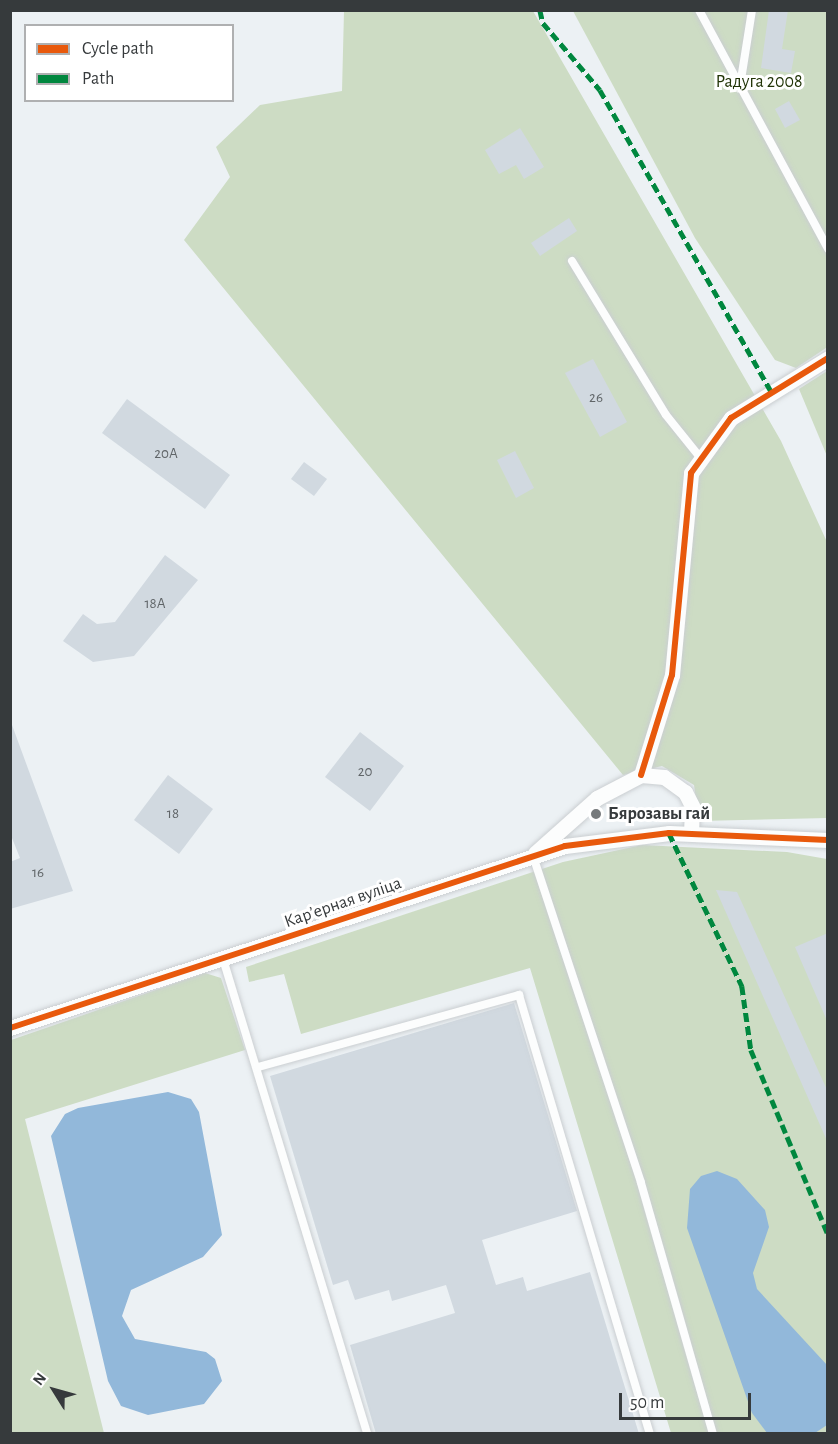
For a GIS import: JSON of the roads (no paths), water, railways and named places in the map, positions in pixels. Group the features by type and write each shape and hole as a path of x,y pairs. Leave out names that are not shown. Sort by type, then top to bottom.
{"street":[{"path":"691,833 692,806 685,792 664,777 642,775 672,675 687,488 699,456 744,407 828,358"},
{"name":"Карʼерная вуліца","path":"533,855 597,798 642,775"},
{"name":"Карʼерная вуліца","path":"10,1028 533,855 612,838 691,833 828,840"}],"lane":[{"path":"699,10 828,249"},
{"path":"740,86 752,10"},
{"path":"572,261 666,414 699,456"},
{"path":"533,855 641,1182 713,1434"},
{"path":"223,959 258,1067 367,1434"},
{"path":"258,1067 519,995 650,1434"}],"water":[{"path":"168,1092 191,1099 199,1112 222,1235 203,1257 131,1290 122,1316 135,1339 206,1352 215,1359 222,1381 204,1404 148,1415 121,1406 108,1381 51,1136 65,1114 78,1108"},
{"path":"717,1171 737,1179 765,1210 769,1227 753,1273 757,1289 827,1365 827,1425 815,1433 767,1433 752,1413 687,1228 690,1189 701,1176"}],"place":[{"name":"Бярозавы гай","path":"596,814"}],"park label":[{"name":"Радуга 2008","path":"759,82"}]}
